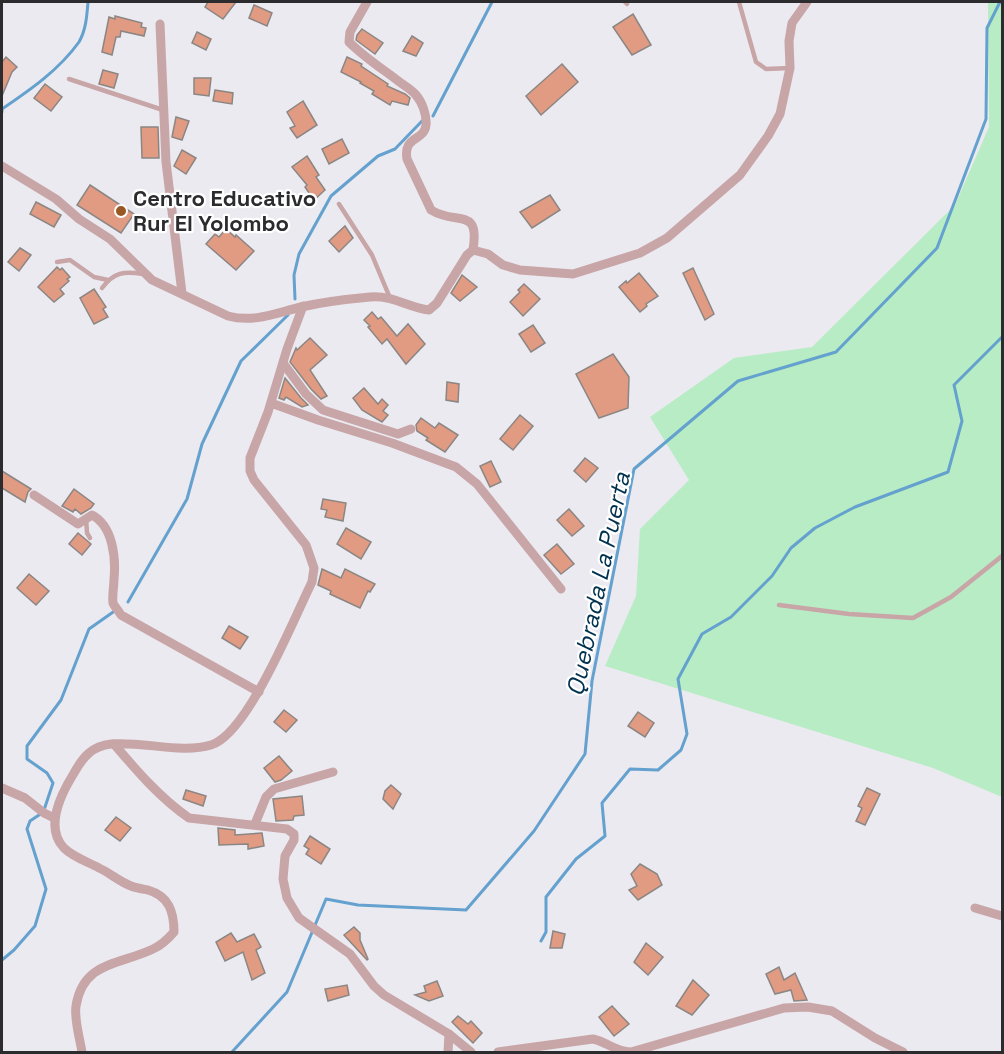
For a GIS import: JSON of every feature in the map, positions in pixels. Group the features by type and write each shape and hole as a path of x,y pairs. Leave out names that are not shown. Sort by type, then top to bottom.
{"street":[{"path":"2,166 56,199 79,219 110,239 146,274 166,288 182,293 228,316 242,320 259,319 303,306 373,297 390,298 415,308 429,310 472,250 476,232 472,224 430,210 407,159 406,151 409,143 424,133 427,124 422,104 414,93 360,54 349,42 350,32 367,2"},
{"path":"472,250 488,254 503,265 520,270 573,274 640,253 667,238 740,176 768,136 780,114 790,68 789,41 792,23 807,2"},
{"path":"159,24 166,162 182,293"},
{"path":"82,1053 76,1008 80,991 86,980 96,970 164,943 174,932 174,915 167,900 151,891 130,886 64,849 56,837 54,818 64,790 88,753 100,746 114,744 193,748 213,745 228,734 244,716 259,692 312,582 314,568 306,545 254,480 250,471 250,458 303,306"},
{"path":"283,363 306,394 323,410 398,434 404,434 411,429"},
{"path":"271,403 456,467 477,484 561,589"},
{"path":"34,495 78,524 92,515 107,532 115,569 113,603 121,615 259,692"},
{"path":"114,744 145,778 189,818 223,823 255,824 287,829 294,834 294,840 285,856 283,879 287,898 299,918 350,954 384,996 449,1034 471,1053"},
{"path":"255,824 266,797 274,789 333,772"},
{"path":"2,788 25,798 54,818"},
{"path":"975,908 1002,916"},
{"path":"498,1053 593,1039 621,1052 631,1053 784,1008 808,1007 832,1011 874,1038 903,1053"},
{"path":"448,1053 449,1034"}],"lane":[{"path":"739,2 756,62 766,69 790,68"},
{"path":"69,79 164,110"},
{"path":"339,204 372,255 390,298"},
{"path":"57,262 70,260 94,277 108,280"},
{"path":"102,288 108,280 120,272 146,274"},
{"path":"86,518 87,533 90,538"},
{"path":"779,604 849,614 913,618 951,597 1002,556"}],"green space":[{"path":"988,2 1002,2 1002,797 933,768 605,666 636,596 640,529 689,480 650,417 734,358 812,347 955,205 989,127"}],"building":[{"path":"208,2 236,2 223,19 205,7"},
{"path":"254,5 272,13 267,26 249,18"},
{"path":"633,14 651,45 632,55 613,27"},
{"path":"115,16 142,23 141,27 146,28 144,36 121,31 120,37 116,37 112,55 102,52 109,17 115,19"},
{"path":"362,29 383,43 375,54 356,40"},
{"path":"197,32 211,39 206,50 192,43"},
{"path":"412,36 423,43 416,56 403,51"},
{"path":"6,57 17,67 12,72 2,96 2,62"},
{"path":"347,57 362,64 361,66 388,84 387,86 405,94 410,98 408,105 392,101 390,105 372,94 374,91 361,82 341,72"},
{"path":"562,64 578,82 541,115 526,96"},
{"path":"103,70 118,74 114,88 99,84"},
{"path":"194,78 211,78 209,96 194,94"},
{"path":"45,84 62,97 51,111 34,98"},
{"path":"215,90 233,93 232,104 213,101"},
{"path":"303,101 317,125 297,138 290,128 295,126 287,112"},
{"path":"176,117 189,121 182,140 172,137"},
{"path":"141,127 158,127 159,158 142,158"},
{"path":"342,139 349,153 329,164 322,149"},
{"path":"182,150 196,158 186,174 174,166"},
{"path":"307,156 319,175 316,177 325,190 314,200 305,187 307,185 292,167"},
{"path":"90,185 134,214 121,233 77,205"},
{"path":"550,195 560,210 532,228 520,212"},
{"path":"36,202 61,215 54,227 30,214"},
{"path":"345,226 353,238 339,252 329,241"},
{"path":"226,229 254,251 236,270 206,244 215,234 219,237"},
{"path":"20,248 31,255 19,271 8,262"},
{"path":"57,267 60,270 62,268 70,277 60,289 64,294 54,302 38,287"},
{"path":"693,268 714,314 705,320 683,273"},
{"path":"639,273 658,296 646,304 647,306 640,312 619,287"},
{"path":"462,275 477,287 460,301 451,293"},
{"path":"524,284 540,299 523,316 510,302"},
{"path":"94,289 106,307 103,309 108,317 94,324 80,298"},
{"path":"372,312 378,319 381,317 397,336 408,324 425,344 406,364 387,339 382,344 368,327 370,326 364,320"},
{"path":"533,325 545,343 531,352 519,334"},
{"path":"310,338 327,355 310,370 327,396 321,399 290,362 296,348 297,350"},
{"path":"613,354 629,377 628,408 599,418 576,374"},
{"path":"285,378 308,405 302,407 286,397 284,400 279,398"},
{"path":"447,382 459,384 458,402 446,400"},
{"path":"364,388 378,404 382,399 388,405 383,411 388,415 382,422 362,410 353,398"},
{"path":"520,415 533,426 513,450 500,439"},
{"path":"421,418 435,428 439,423 458,435 445,452 426,440 428,438 417,431 416,425"},
{"path":"585,458 598,468 586,482 574,471"},
{"path":"491,461 501,482 490,487 480,466"},
{"path":"2,471 31,489 25,502 2,488"},
{"path":"74,489 94,504 81,514 75,509 73,512 62,506"},
{"path":"323,499 346,503 343,521 325,517 327,510 321,509"},
{"path":"569,509 584,526 572,536 557,520"},
{"path":"346,528 371,542 361,559 337,544"},
{"path":"78,533 91,544 82,555 69,544"},
{"path":"557,544 574,564 561,574 544,555"},
{"path":"322,569 341,578 345,569 375,584 370,592 368,591 360,608 330,594 331,591 318,585"},
{"path":"29,574 49,591 36,605 17,588"},
{"path":"229,626 248,637 240,649 222,638"},
{"path":"284,710 297,720 286,732 274,722"},
{"path":"638,712 654,723 645,737 628,726"},
{"path":"279,756 292,771 275,782 264,768"},
{"path":"391,785 401,794 393,809 383,799 385,791"},
{"path":"867,788 880,794 865,825 856,821 862,808 858,806"},
{"path":"186,790 206,796 203,806 183,799"},
{"path":"302,796 304,815 294,816 293,820 276,821 273,799"},
{"path":"116,817 131,828 120,841 105,830"},
{"path":"218,828 235,830 235,835 262,833 264,846 248,849 248,844 219,845"},
{"path":"310,836 330,849 321,864 306,854 309,849 304,846"},
{"path":"640,864 657,874 662,885 638,900 629,890 637,886 631,874"},
{"path":"354,927 360,933 367,960 344,935"},
{"path":"553,931 565,934 562,948 550,948"},
{"path":"231,933 237,942 254,934 261,947 256,950 265,973 252,980 243,952 225,961 216,942"},
{"path":"646,943 663,957 648,975 634,962"},
{"path":"779,967 784,980 795,973 807,1000 794,1001 791,990 775,994 766,974"},
{"path":"693,980 709,995 692,1015 676,1006"},
{"path":"437,981 443,996 429,1001 415,995 426,992 424,986"},
{"path":"347,985 349,995 328,1001 325,989"},
{"path":"612,1006 629,1024 614,1036 599,1017"},
{"path":"458,1016 468,1024 471,1021 482,1033 473,1043 452,1022"}],"waterway":[{"path":"2,112 2,109 44,79 79,42 86,22 88,2"},
{"path":"433,116 492,2"},
{"name":"Quebrada La Puerta","path":"232,1052 287,992 326,899 358,905 466,910 534,831 585,754 592,681 634,469 738,381 836,352 937,248 986,119 987,28 1000,2"},
{"path":"295,299 294,275 299,254 331,196 378,156 395,149 422,121"},
{"path":"128,602 187,499 202,444 241,361 288,315"},
{"path":"541,941 546,932 546,897 576,859 605,836 602,803 630,769 658,770 681,750 687,734 678,679 702,634 731,617 772,576 791,548 815,528 855,507 948,472 962,421 954,385 1002,337"},
{"path":"44,810 53,783 47,773 27,759 27,746 61,700 89,629 116,610"},
{"path":"2,960 35,926 46,889 27,829 30,821 42,813"}],"place":[{"name":"Centro Educativo Rur El Yolombo","path":"121,211"}]}
